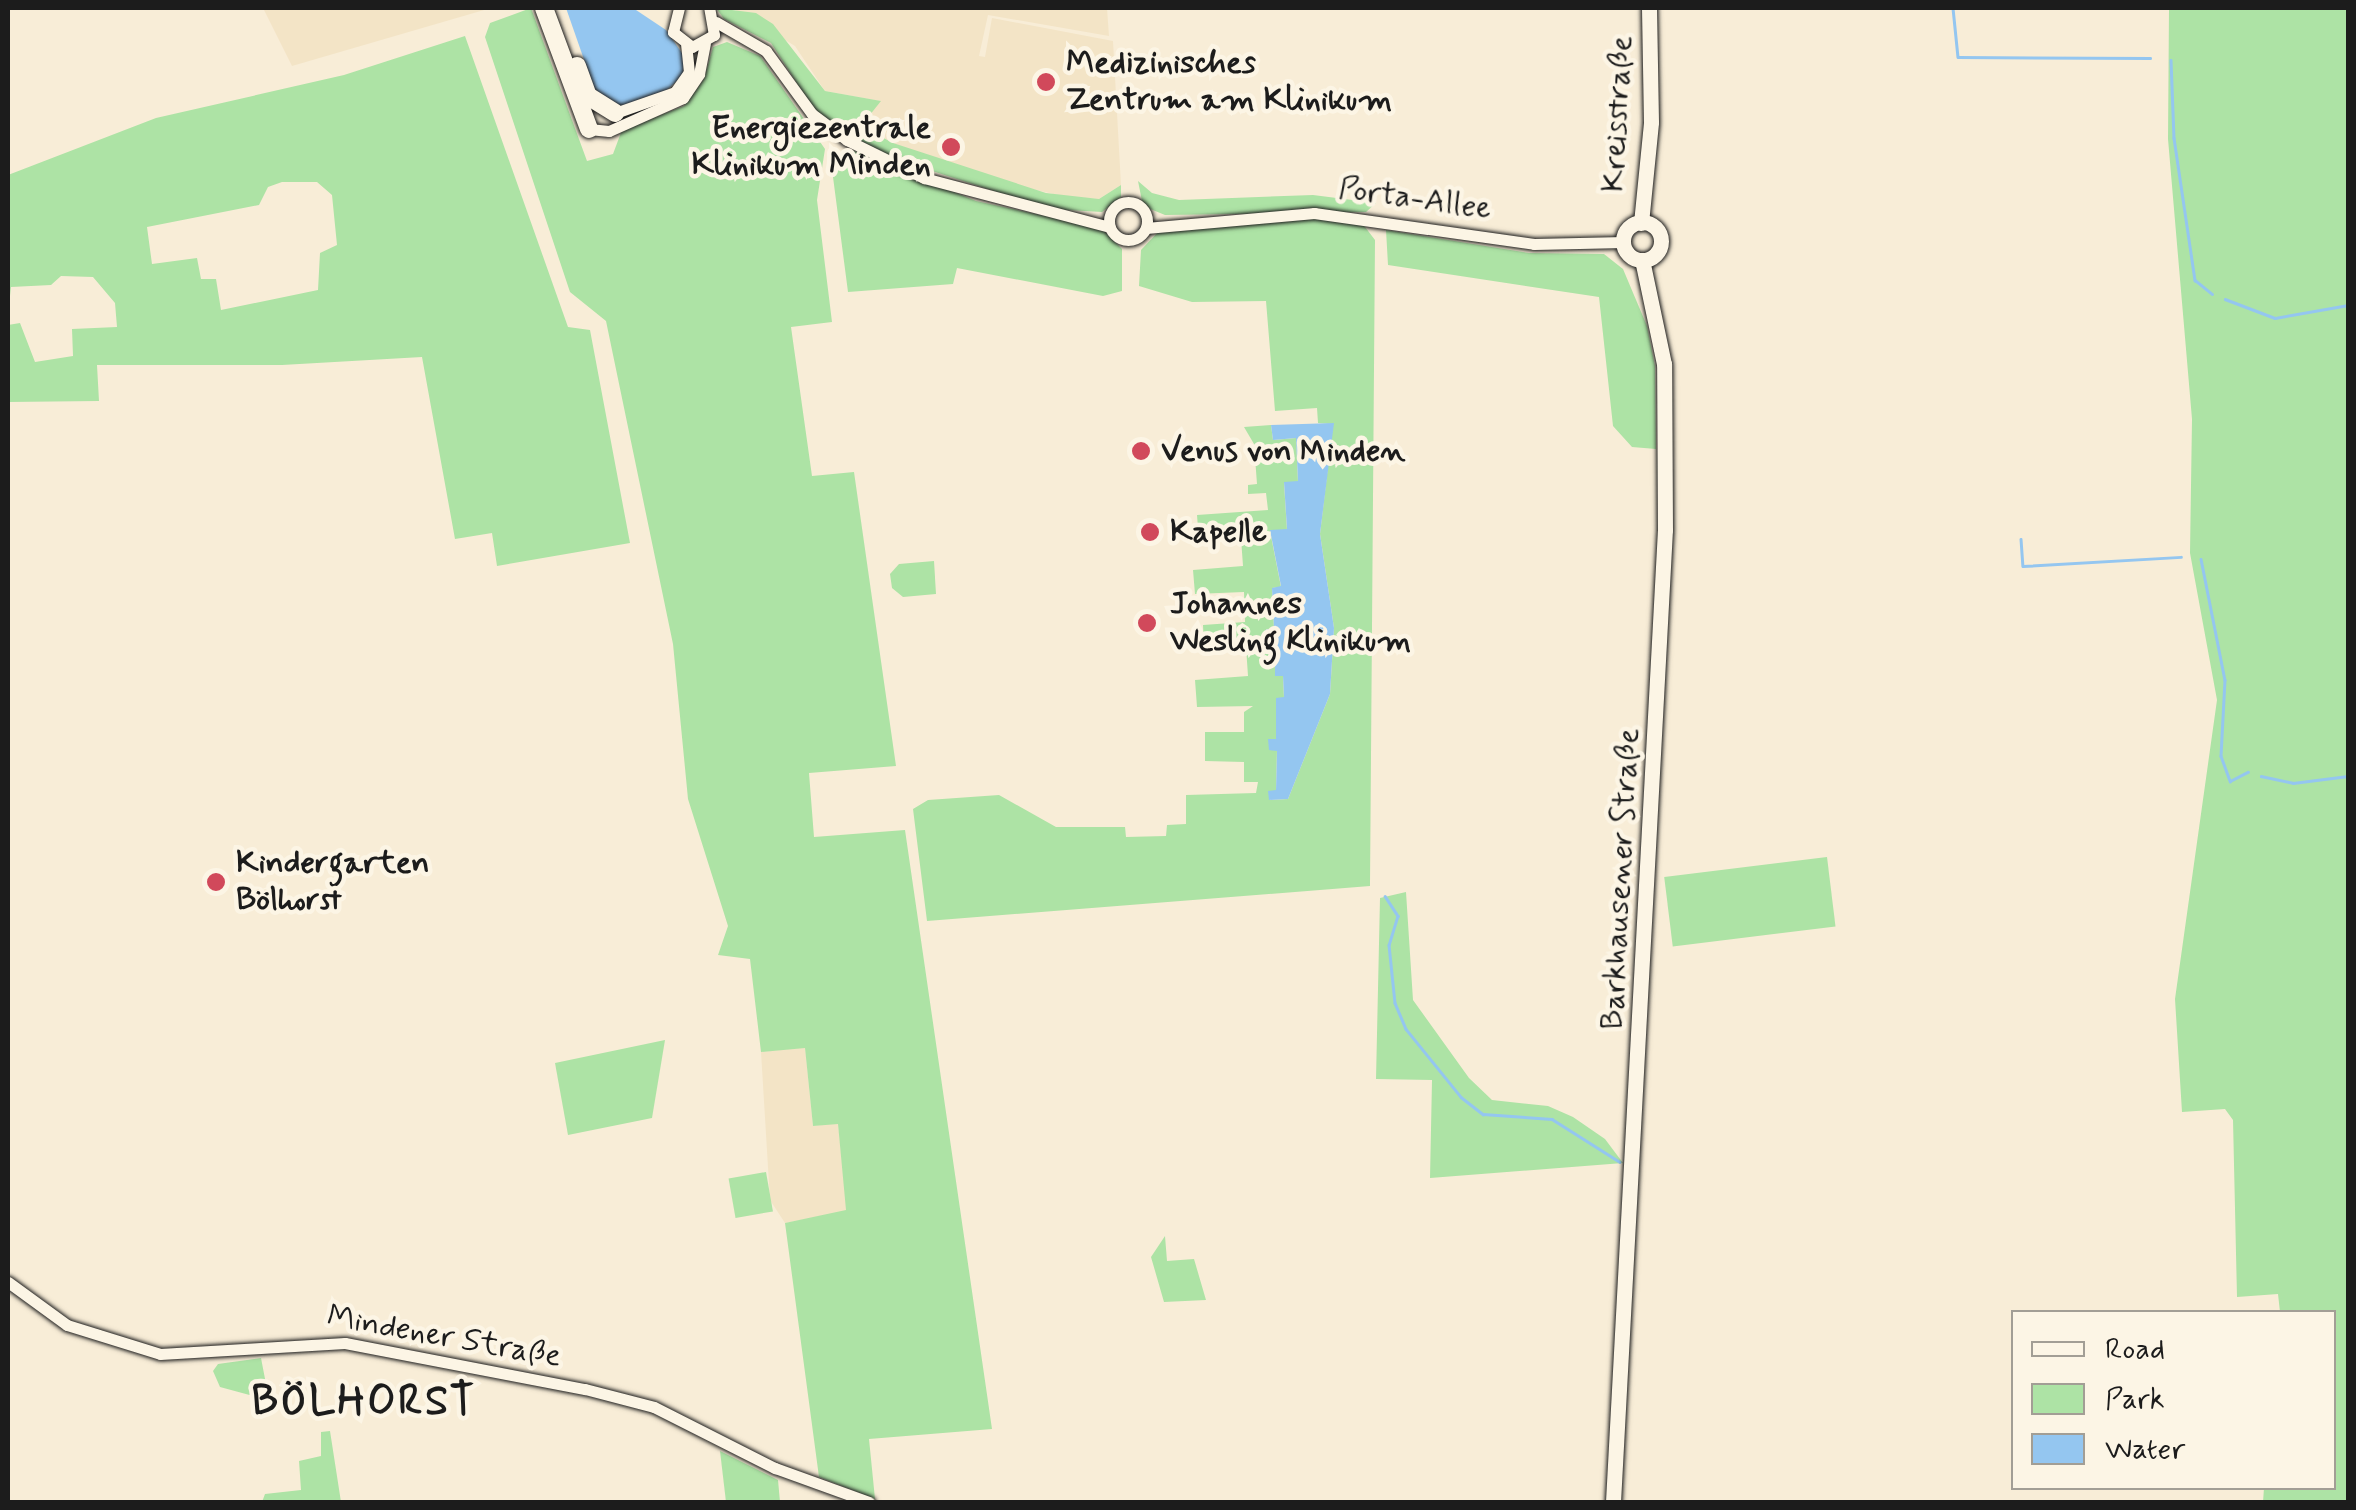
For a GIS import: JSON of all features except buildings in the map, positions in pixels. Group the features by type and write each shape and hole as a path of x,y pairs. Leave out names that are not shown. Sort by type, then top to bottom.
{"highway":[{"path":"544,8 589,129"},
{"path":"556,8 588,96 614,113"}],"main road":[{"name":"Kreisstraße","path":"1641,223 1651,122 1650,8"},
{"path":"1641,223 1656,228 1661,240 1658,252 1642,260 1624,242 1628,230 1641,223"},
{"name":"Barkhausener Straße","path":"1613,1502 1665,530 1664,364 1642,260"}],"street":[{"path":"614,113 675,92 689,72 686,45 672,26 679,8"},
{"path":"589,129 609,131 682,98 699,74 712,33 709,8"},
{"path":"686,45 712,33 748,37 766,52 812,114 847,140 924,178 1038,212 1110,221 1127,240 1146,222 1130,202 1110,221"},
{"name":"Porta-Allee","path":"1146,222 1314,213 1380,217 1534,244 1624,242"},
{"name":"Mindener Straße","path":"8,1282 68,1325 160,1354 344,1342 636,1403 776,1468 869,1502"}],"shaded area":[{"path":"263,8 491,8 292,66"},
{"path":"732,8 1107,8 1109,36 988,15 979,56 985,57 992,18 1113,41 1121,185 1099,199 1067,197 988,179 893,143 860,126 880,101 825,91 795,46"},
{"path":"805,1047 813,1126 838,1123 847,1211 785,1223 770,1200 761,1052"}],"green space":[{"path":"531,8 587,161 613,154 622,130 684,106 704,79 713,47 727,42 760,56 825,149 817,200 832,322 791,327 812,476 854,472 896,766 809,773 814,837 905,830 992,1429 869,1439 875,1499 819,1477 785,1223 846,1210 838,1124 813,1126 805,1048 761,1052 750,959 718,955 728,926 688,799 673,644 606,321 570,292 485,37 490,23"},
{"path":"716,8 756,13 773,24 825,91 881,101 861,126 893,143 1046,193 1099,199 1121,185 1121,197 1102,212 1050,209 892,158 834,126 813,108 771,43 724,19"},
{"path":"2169,8 2348,8 2348,1502 2263,1502 2264,1490 2336,1490 2336,1310 2280,1310 2278,1294 2237,1297 2233,1120 2225,1109 2182,1112 2175,999 2217,700 2190,553 2192,419 2168,139"},
{"path":"465,36 568,327 590,330 630,543 497,566 492,533 455,539 422,357 282,365 97,365 99,401 8,402 8,325 20,323 35,362 73,356 72,329 117,327 115,303 93,277 61,276 51,285 11,287 8,314 8,175 156,118 344,75","holes":["282,182 317,182 332,195 337,245 320,253 318,290 221,310 216,279 201,279 197,258 152,264 147,227 259,205 268,187"]},
{"path":"854,151 976,201 1101,228 1122,249 1122,291 1103,296 957,268 953,284 848,292 833,177 842,153"},
{"path":"1138,181 1152,193 1179,200 1313,195 1376,203 1366,212 1165,215 1143,206"},
{"path":"1313,218 1362,223 1375,240 1370,886 927,921 913,809 928,800 999,795 1056,827 1125,827 1126,837 1166,836 1167,825 1186,824 1186,795 1256,793 1258,782 1244,782 1244,762 1205,761 1205,732 1244,732 1244,712 1253,706 1197,707 1195,680 1248,676 1246,647 1204,649 1203,625 1245,622 1244,592 1195,594 1193,570 1243,566 1241,538 1199,541 1197,515 1268,510 1266,493 1248,494 1248,485 1257,484 1254,444 1244,427 1271,425 1273,440 1296,438 1298,482 1284,483 1287,530 1270,531 1281,587 1272,588 1274,629 1266,629 1275,638 1275,675 1283,676 1284,698 1276,699 1276,739 1269,739 1277,750 1276,791 1269,800 1288,799 1330,694 1334,628 1320,534 1333,424 1318,423 1317,408 1275,411 1266,301 1192,302 1139,286 1141,250 1161,229"},
{"path":"1386,230 1529,253 1604,254 1623,269 1647,326 1655,366 1656,449 1632,447 1613,426 1599,297 1388,265"},
{"path":"934,561 936,594 903,597 892,588 890,574 899,564"},
{"path":"1827,857 1836,926 1673,946 1664,877"},
{"path":"1406,892 1413,1000 1469,1078 1492,1100 1548,1106 1573,1117 1605,1139 1623,1163 1430,1178 1432,1080 1376,1079 1380,898"},
{"path":"665,1040 652,1118 568,1135 555,1063"},
{"path":"766,1172 773,1211 736,1218 729,1179"},
{"path":"1165,1236 1167,1261 1194,1259 1206,1300 1164,1302 1151,1257"},
{"path":"261,1358 266,1384 255,1387 257,1397 220,1387 213,1371 218,1364"},
{"path":"330,1431 341,1502 262,1502 265,1494 301,1490 299,1461 321,1456 321,1432"},
{"path":"720,1451 778,1480 780,1502 726,1502"}],"water":[{"path":"566,8 633,8 666,30 684,56 683,75 665,92 616,108 596,94"},
{"path":"1334,423 1320,534 1334,628 1330,694 1288,799 1269,800 1268,791 1276,790 1277,751 1269,750 1268,739 1276,739 1276,698 1284,697 1283,676 1275,676 1275,638 1266,638 1265,630 1274,628 1272,588 1281,586 1270,530 1287,529 1284,482 1298,481 1296,438 1273,440 1271,425"}],"waterway":[{"path":"1953,8 1958,57 2150,58"},
{"path":"2171,60 2174,138 2195,280 2212,294"},
{"path":"2225,299 2275,318 2348,305"},
{"path":"2021,539 2023,566 2181,557"},
{"path":"2201,559 2225,680 2221,756 2230,781 2248,772"},
{"path":"2261,776 2293,783 2348,776"},
{"path":"1385,896 1398,916 1389,945 1395,1003 1406,1029 1461,1097 1483,1114 1552,1119 1620,1162"}],"place":[{"name":"Medizinisches Zentrum am Klinikum","path":"1046,82"},
{"name":"Energiezentrale Klinikum Minden","path":"951,147"},
{"name":"Venus von Minden","path":"1141,451"},
{"name":"Kapelle","path":"1150,532"},
{"name":"Johannes Wesling Klinikum","path":"1147,623"},
{"name":"Kindergarten Bölhorst","path":"216,882"}],"district":[{"name":"BÖLHORST","path":"364,1403"}]}
